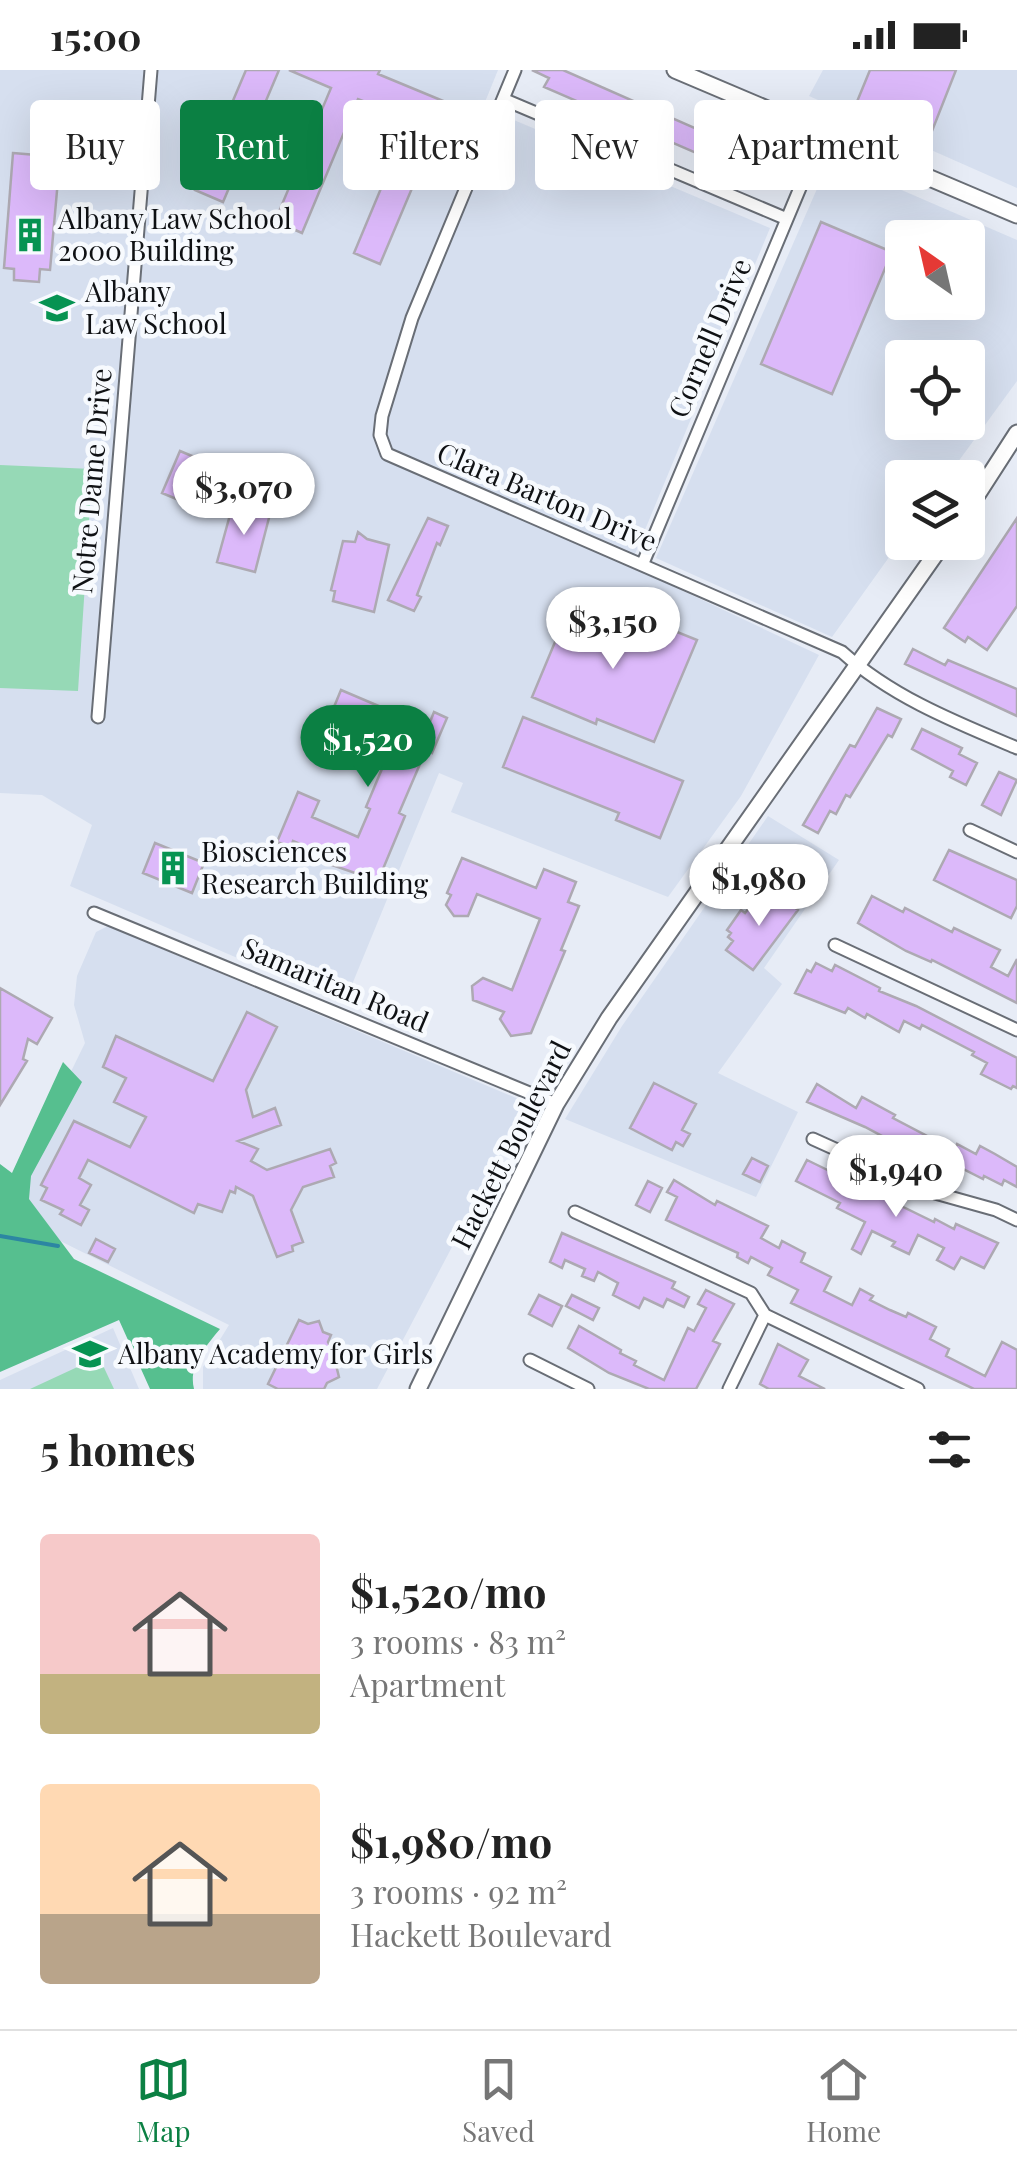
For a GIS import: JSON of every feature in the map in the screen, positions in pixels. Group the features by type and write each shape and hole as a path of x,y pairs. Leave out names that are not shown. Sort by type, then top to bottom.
{"street":[{"name":"Notre Dame Drive","path":"98,717 151,70"},
{"path":"515,70 503,99 787,219"},
{"path":"675,70 745,100"},
{"name":"Clara Barton Drive","path":"503,99 412,318 382,416 382,447 386,454 842,652 873,680 952,721 1017,748"},
{"path":"933,180 1017,216"},
{"name":"Cornell Drive","path":"643,563 799,190"},
{"path":"985,482 1017,433"},
{"name":"Hackett Boulevard","path":"418,1389 556,1104 596,1037 932,560"},
{"path":"970,830 1017,852"},
{"name":"Samaritan Road","path":"94,913 556,1104"},
{"path":"836,945 1017,1030"},
{"path":"813,1139 928,1192 996,1210 1017,1220"},
{"path":"575,1212 752,1292 765,1315 918,1389"},
{"path":"729,1389 765,1315"},
{"path":"530,1360 588,1389"}],"shaded area":[{"path":"0,70 498,70 486,100 343,100 343,190 515,190 515,120 535,129 535,190 674,188 770,228 630,566 819,655 741,796 668,897 451,812 463,783 439,773 344,1004 70,886 92,825 42,795 0,793"},
{"path":"823,70 1017,70 1017,188 933,151 933,100 818,100 809,96"},
{"path":"816,190 902,190 971,220 885,220 885,320 985,320 985,226 1017,240 1017,381 985,425 985,340 885,340 885,440 974,440 959,460 885,460 887,560 832,637 656,558"},
{"path":"768,816 839,860 764,968 782,984 718,1073 798,1112 756,1197 565,1119 622,1026"},
{"path":"108,926 528,1103 377,1389 203,1389 203,1367 229,1325 2,1212 85,1043 74,1005 77,976 96,932"},
{"name":"Albany Academy for Girls","path":"113,1328 139,1389 0,1389 0,1380"}],"green space":[{"path":"0,465 92,469 89,521 93,522 92,537 88,538 78,691 0,688"},
{"path":"63,1062 82,1082 31,1176 29,1199 74,1259 220,1329 196,1364 194,1389 150,1389 119,1320 0,1372 0,1164 12,1173"},
{"path":"99,1357 114,1389 30,1389"}],"building":[{"path":"246,70 279,70 266,100 233,100"},
{"path":"289,70 380,70 378,74 441,100 343,100 343,135 323,183 323,107 331,88"},
{"path":"532,70 563,70 631,100 574,100 544,87 549,78"},
{"path":"870,70 956,70 933,128 933,100 858,100"},
{"path":"674,119 694,128 694,152 674,143"},
{"name":"Albany Law School 2000 Building","path":"13,153 30,154 30,190 57,190 50,270 40,269 39,282 14,280 14,269 4,268"},
{"path":"195,190 228,190 223,202"},
{"path":"288,190 320,190 302,233 275,221"},
{"path":"380,190 411,190 380,264 354,253"},
{"path":"821,222 885,249 885,269 832,394 761,364"},
{"path":"180,451 223,469 205,511 162,493"},
{"path":"233,504 270,514 255,572 217,562"},
{"path":"428,518 448,526 440,545 437,543 414,611 388,600"},
{"path":"1017,518 1017,606 987,650 944,628"},
{"path":"358,532 389,545 374,612 333,601 335,591 331,590 343,541 355,542"},
{"path":"573,599 637,626 630,643 648,650 660,625 697,640 654,742 597,719 596,724 532,697"},
{"path":"913,649 945,665 948,660 1017,689 1017,716 905,664"},
{"path":"341,690 428,727 434,712 447,718 432,753 426,750 399,813 405,816 378,881 332,865 335,859 293,841 291,847 277,842 298,792 319,801 312,817 358,837 370,809 366,807 392,745 329,719"},
{"path":"877,708 901,719 892,737 888,735 850,797 846,795 836,814 830,811 818,833 803,825 850,745 855,747"},
{"path":"523,717 683,781 660,838 616,820 619,813 503,767"},
{"path":"922,729 962,748 959,754 977,763 966,785 950,777 953,771 912,749"},
{"path":"999,772 1017,780 1001,815 982,805"},
{"name":"Biosciences Research Building","path":"155,843 204,863 192,893 143,873"},
{"path":"949,850 1017,880 1017,906 1011,918 934,880"},
{"path":"462,858 536,888 544,869 576,882 568,902 579,906 531,1033 511,1036 500,1019 504,1012 473,1000 472,986 483,978 512,990 540,919 477,894 468,916 454,916 446,905 451,895 447,893"},
{"path":"771,890 798,910 753,970 726,950 733,941 727,930 741,910 755,911"},
{"path":"872,896 1000,950 991,967 1008,976 1017,959 1017,1003 906,951 858,923"},
{"path":"816,963 832,971 835,965 880,988 879,991 1017,1058 1017,1088 1011,1089 981,1074 987,1063 972,1055 974,1052 922,1025 920,1029 904,1021 899,1032 867,1014 865,1018 848,1008 845,1013 795,993 807,970 811,972"},
{"path":"0,988 52,1018 37,1044 28,1039 23,1059 27,1061 0,1105"},
{"path":"247,1012 277,1027 246,1090 253,1117 275,1108 281,1125 238,1141 258,1149 251,1161 267,1170 330,1149 336,1163 330,1166 334,1177 303,1187 291,1210 303,1242 277,1257 253,1196 236,1187 235,1193 230,1191 222,1212 198,1204 194,1213 88,1160 79,1178 91,1185 80,1205 89,1210 81,1225 60,1214 63,1210 41,1200 47,1188 41,1185 74,1121 130,1147 146,1117 114,1102 126,1078 103,1067 116,1036 213,1081"},
{"path":"654,1083 696,1104 682,1130 690,1134 683,1146 676,1142 672,1150 630,1128"},
{"path":"817,1084 856,1108 862,1097 954,1150 957,1144 976,1154 980,1146 1017,1167 1017,1187 1004,1180 1002,1185 984,1176 983,1179 963,1169 959,1177 865,1127 807,1102"},
{"path":"752,1158 768,1166 760,1182 743,1174"},
{"path":"807,1160 934,1222 935,1219 954,1229 956,1224 998,1243 984,1268 961,1257 954,1269 937,1260 944,1248 918,1235 909,1254 872,1231 861,1254 852,1249 865,1222 837,1208 840,1203 796,1181"},
{"path":"674,1180 715,1205 717,1201 768,1226 761,1238 779,1248 782,1241 805,1253 801,1262 831,1277 824,1291 852,1305 860,1289 873,1296 870,1300 890,1310 906,1317 908,1313 936,1327 930,1339 949,1349 946,1356 985,1376 1002,1342 1017,1350 1017,1389 974,1389 791,1303 798,1290 768,1275 772,1268 751,1257 748,1263 737,1257 738,1253 666,1220 677,1197 667,1192"},
{"path":"648,1181 662,1188 650,1212 636,1205"},
{"path":"562,1233 675,1282 672,1288 689,1297 684,1307 667,1299 663,1307 644,1298 639,1308 613,1295 618,1283 598,1272 594,1281 582,1276 585,1269 565,1260 562,1268 550,1262"},
{"path":"96,1239 115,1249 108,1262 89,1253"},
{"path":"706,1290 734,1304 713,1341 720,1344 696,1389 649,1389 609,1373 568,1348 579,1326 621,1350 620,1353 636,1361 634,1365 664,1380 688,1328 694,1331 706,1308 698,1304"},
{"path":"539,1295 562,1306 552,1326 529,1314"},
{"path":"572,1295 599,1308 593,1320 566,1306"},
{"path":"299,1320 308,1324 319,1321 323,1332 331,1335 328,1342 339,1357 339,1377 324,1389 278,1389 268,1384"},
{"path":"778,1344 808,1360 799,1376 825,1389 769,1389 760,1384"}],"waterway":[{"path":"0,1236 58,1246"}],"place":[{"name":"Albany Law School 2000 Building","path":"30,235"},
{"name":"Albany Law School","path":"57,308"},
{"name":"Biosciences Research Building","path":"173,868"},
{"name":"Albany Academy for Girls","path":"90,1354"}]}
